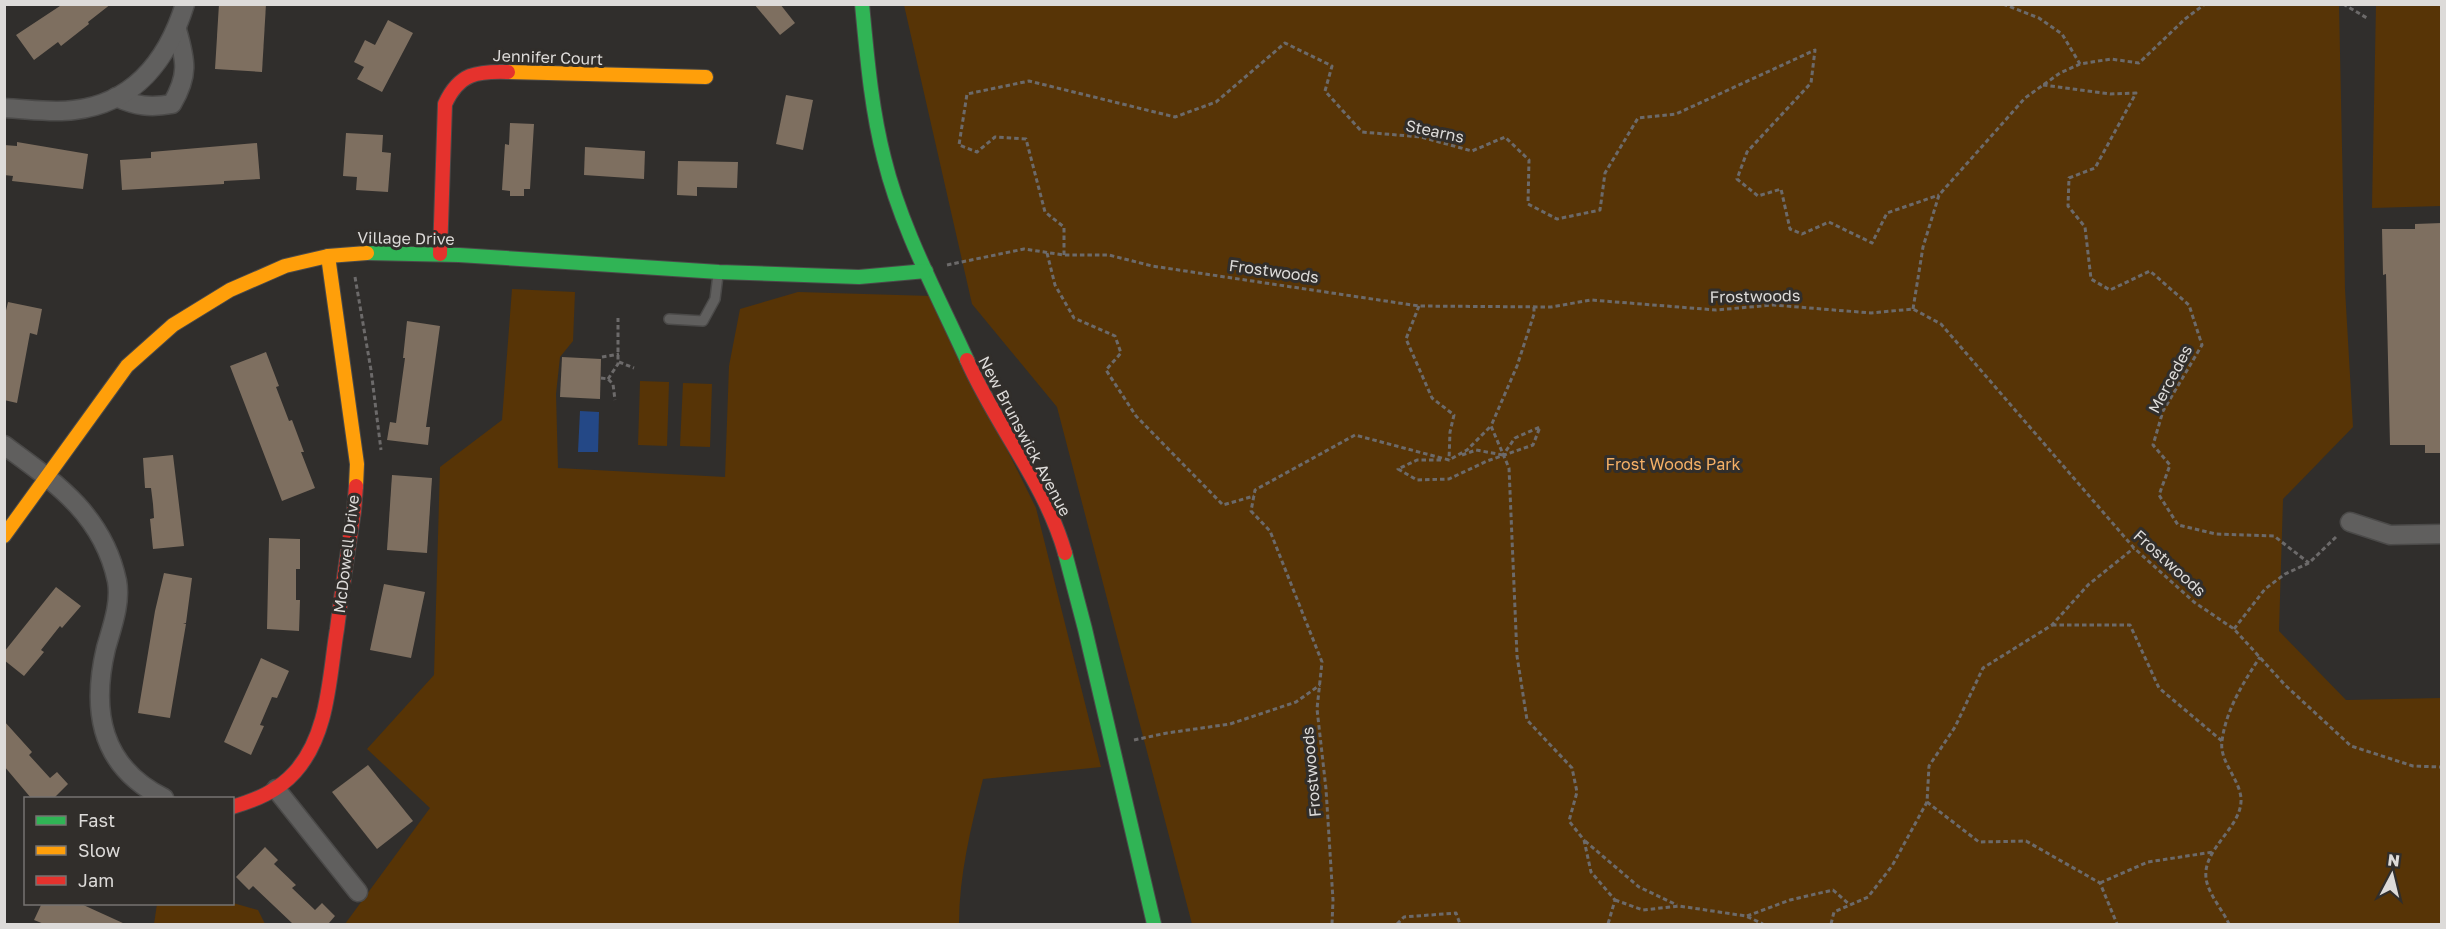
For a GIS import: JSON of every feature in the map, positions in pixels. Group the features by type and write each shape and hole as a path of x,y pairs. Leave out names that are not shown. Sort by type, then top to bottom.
{"street":[{"path":"4,108 77,110 116,98 149,74 166,52 177,30 185,4"},
{"name":"New Brunswick Avenue","path":"862,4 871,97 884,159 903,219 977,383 1030,473 1051,514 1064,550 1085,629 1154,924"},
{"path":"116,98 151,108 172,104 183,86 186,61 177,30"},
{"name":"Jennifer Court","path":"440,254 445,104 451,91 460,81 471,74 485,71 706,77"},
{"name":"Village Drive","path":"4,536 127,366 173,326 198,308 259,276 285,266 328,256 383,252 719,272 858,277 926,271"},
{"name":"McDowell Drive","path":"234,806 258,799 276,789 304,762 320,730 354,511 357,464 328,256"},
{"path":"4,445 47,477 88,515 104,541 117,583 118,600 100,672 98,696 101,719 108,742 128,772 162,797"},
{"path":"2350,522 2390,535 2442,534"},
{"path":"276,789 358,892"}],"lane":[{"path":"669,319 703,321 715,299 719,272"}],"path":[{"path":"2003,4 2039,18 2062,34 2080,64"},
{"path":"1913,309 1923,247 1939,195 2025,98 2060,73 2080,64 2111,59 2139,63 2185,19 2205,4"},
{"path":"2343,4 2367,18"},
{"name":"Stearns","path":"1064,255 1064,227 1045,212 1026,140 995,137 977,152 958,145 967,94 1029,81 1175,117 1216,102 1285,43 1332,66 1325,91 1362,132 1421,136 1472,152 1505,137 1529,160 1528,204 1557,219 1600,210 1605,172 1638,118 1676,114 1815,50 1811,83 1747,152 1737,179 1758,196 1781,189 1790,230 1802,234 1829,222 1872,243 1887,213 1939,195"},
{"name":"Mercedes","path":"2043,85 2110,94 2136,93 2095,168 2069,178 2068,206 2085,227 2091,279 2109,290 2150,271 2189,305 2202,345 2163,411 2153,445 2170,465 2159,495 2178,525 2216,534 2274,536 2309,563"},
{"name":"Frostwoods","path":"926,271 961,261 1024,249 1064,255 1109,255 1152,266 1419,306 1551,307 1591,300 1716,310 1773,305 1871,313 1913,309 1941,324 2134,548 2194,602 2234,629 2285,685 2351,746 2413,766 2442,767"},
{"path":"1047,253 1055,285 1074,318 1115,336 1121,353 1106,370 1136,416 1224,505 1254,496"},
{"path":"354,269 371,370 381,450"},
{"path":"1419,306 1406,339 1432,398 1454,415 1450,432 1449,460"},
{"path":"1449,460 1467,450 1491,426 1517,366 1534,314 1534,307"},
{"path":"608,379 616,369 618,362 618,318"},
{"path":"602,357 619,354"},
{"path":"618,362 634,368"},
{"path":"601,378 608,379 613,384 615,399"},
{"path":"1491,426 1509,468 1517,656 1527,720 1572,768 1577,792 1569,821 1584,840 1602,858 1639,887 1679,906"},
{"path":"1540,428 1533,445 1449,478 1417,480 1398,469 1417,460 1449,460 1476,450 1503,455 1515,438 1540,428"},
{"name":"Frostwoods","path":"1332,924 1333,900 1326,789 1317,708 1322,662 1270,531 1251,510 1255,490 1355,435 1449,460"},
{"path":"2234,629 2265,589 2285,574 2309,563 2350,522"},
{"path":"1832,924 1834,912 1868,897 1892,866 1927,802 1929,766 1955,727 1983,668 2052,625 2088,585 2134,548"},
{"path":"2052,625 2130,625 2159,688 2222,741"},
{"path":"2229,924 2207,882 2208,863 2240,812 2241,796 2221,750 2223,730 2240,688 2260,657"},
{"path":"1114,752 1131,740 1230,724 1296,702 1320,685"},
{"path":"1927,802 1979,842 2026,841 2100,883 2117,924"},
{"path":"1584,840 1591,872 1616,900 1643,910 1679,906 1746,916 1763,924"},
{"path":"2100,883 2148,862 2214,852"},
{"path":"1746,916 1790,900 1833,890 1850,905"},
{"path":"1608,924 1616,900"},
{"path":"1397,924 1404,917 1456,913 1460,924"}],"green space":[{"name":"Frost Woods Park","path":"904,5 2339,5 2345,289 2353,427 2283,499 2279,631 2346,700 2441,698 2441,924 1192,924 1057,407 972,304"},
{"path":"2376,5 2441,5 2441,206 2372,208"},
{"path":"512,289 575,292 573,341 560,357 556,394 558,468 725,477 729,366 740,309 798,292 931,296 1036,508 1101,767 983,779 963,869 959,924 345,924 430,808 367,749 434,675 440,467 502,420"},
{"path":"640,381 669,382 667,446 638,445"},
{"path":"683,383 712,384 710,447 680,446"},
{"path":"234,903 258,910 265,924 154,924 157,905"}],"water":[{"path":"580,411 599,412 598,452 578,452"}],"building":[{"path":"63,4 111,4 61,46 58,42 34,60 16,35"},
{"path":"219,4 266,4 262,72 215,69"},
{"path":"754,4 780,4 795,23 780,35"},
{"path":"388,20 413,33 382,92 357,79 364,67 354,62 365,40 375,45"},
{"path":"786,95 813,100 803,150 776,144"},
{"path":"510,123 534,124 530,189 524,189 524,196 510,196 510,191 502,190 505,144 509,145"},
{"path":"346,133 383,135 382,152 391,153 388,192 356,190 357,177 343,176"},
{"path":"17,142 88,154 83,189 12,181 13,176 4,175 4,145 17,146"},
{"path":"257,143 260,179 224,181 224,184 122,190 120,160 151,158 151,152"},
{"path":"585,147 645,151 644,179 584,175"},
{"path":"678,161 738,162 737,188 697,187 697,196 677,195"},
{"path":"2442,223 2442,453 2425,453 2425,445 2390,445 2386,274 2383,275 2382,229 2415,229 2415,224"},
{"path":"8,302 42,309 37,335 30,333 17,403 4,400 4,319"},
{"path":"407,321 440,326 426,427 430,427 428,445 387,440 390,422 396,423 405,358 403,358"},
{"path":"266,352 279,386 276,387 289,421 292,420 315,488 282,501 230,366"},
{"path":"562,357 601,359 600,399 560,397"},
{"path":"173,455 184,546 153,549 150,519 154,518 153,504 151,488 145,488 143,458"},
{"path":"392,475 432,478 427,553 387,550"},
{"path":"269,538 300,539 300,569 296,569 296,600 300,600 299,631 267,629"},
{"path":"164,573 192,578 186,623 183,623 186,624 170,718 138,713 155,611"},
{"path":"384,584 425,592 411,658 370,650"},
{"path":"56,587 81,606 62,628 60,626 41,650 44,652 24,676 4,660 4,652"},
{"path":"261,658 289,671 277,698 272,697 260,725 264,726 251,755 224,742"},
{"path":"4,721 32,752 29,755 50,778 57,772 68,784 55,797 30,797 4,766"},
{"path":"368,765 413,821 377,849 332,792"},
{"path":"265,847 278,860 274,864 296,885 292,888 315,910 322,903 335,916 330,924 293,924 253,886 249,890 236,877"},
{"path":"41,905 83,905 125,924 44,924 34,920"}],"traffic: fast":[{"path":"862,4 873,101 891,184 910,235 967,360"},
{"path":"367,253 459,255 719,272 859,277 926,271"},
{"path":"1065,553 1154,924"}],"traffic: slow":[{"path":"508,72 706,77"},
{"path":"4,536 127,366 173,325 230,290 285,266 328,256 367,253"},
{"path":"328,256 357,464 356,486"}],"traffic: jam":[{"path":"440,254 445,104 456,86 470,76 487,72 508,72"},
{"path":"967,360 1033,479 1056,527 1065,553"},
{"path":"234,806 274,790 288,779 306,757 315,740 326,704 356,486"}]}
